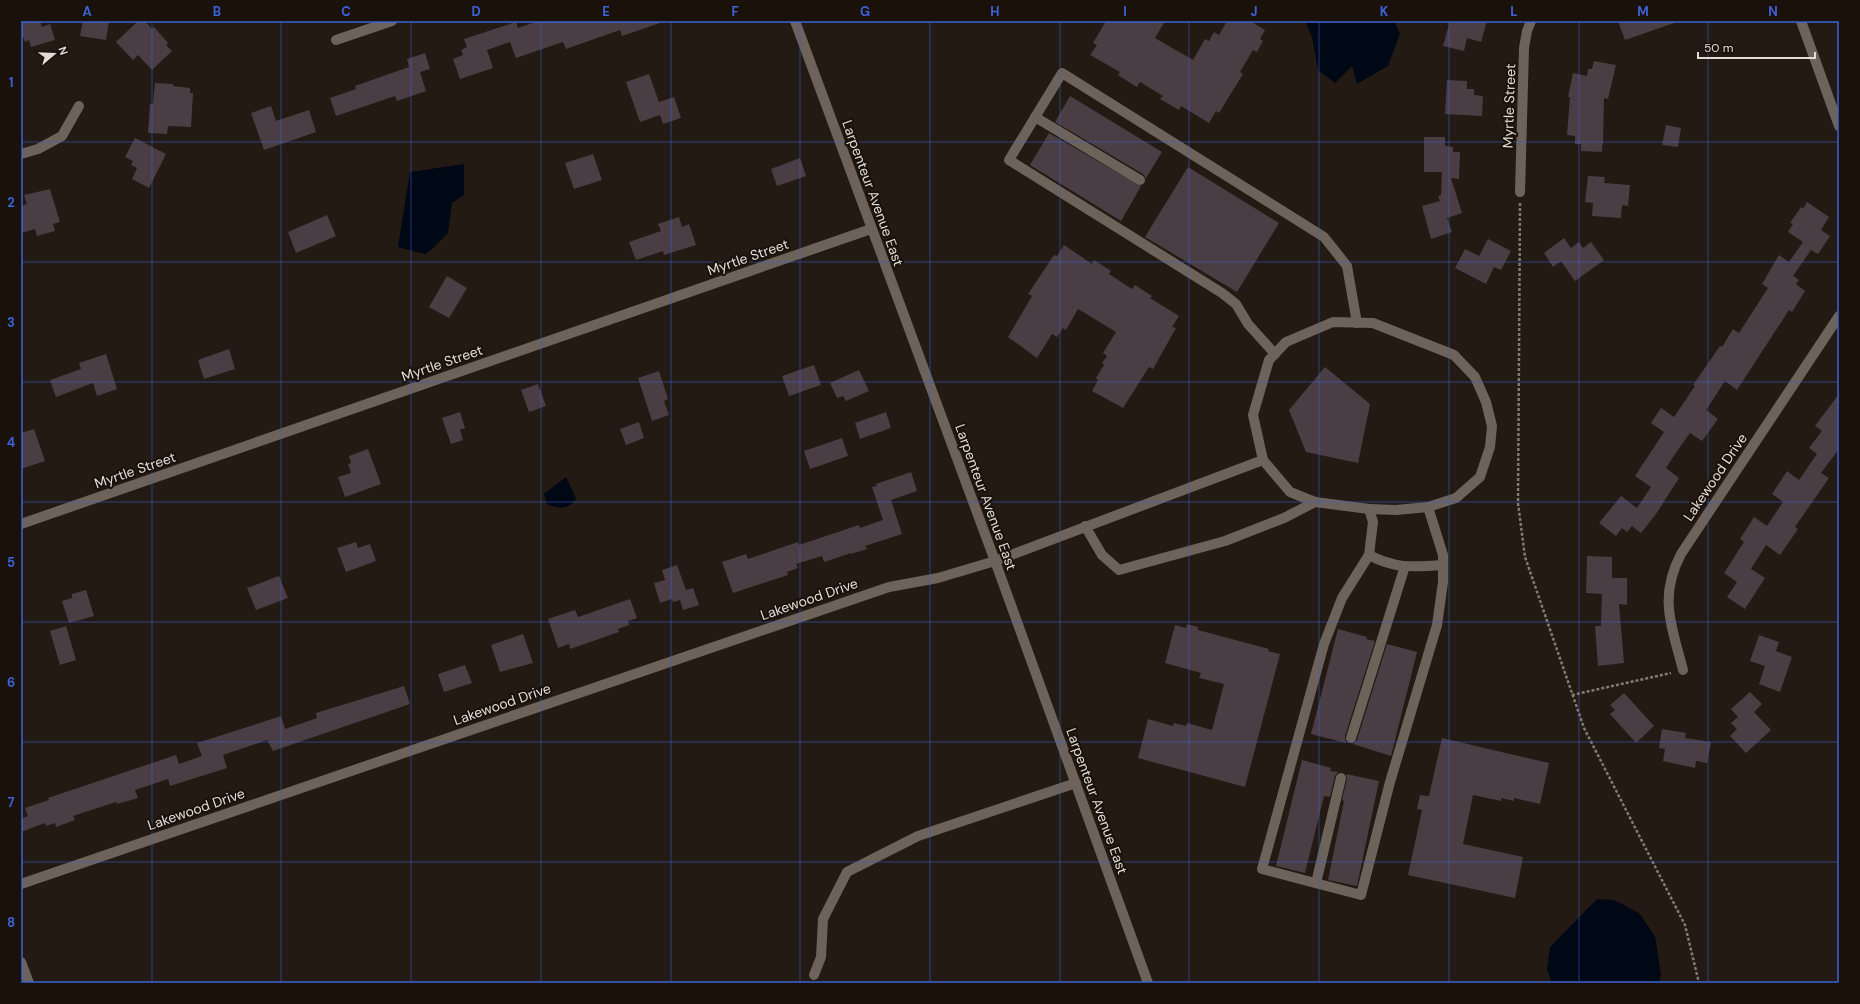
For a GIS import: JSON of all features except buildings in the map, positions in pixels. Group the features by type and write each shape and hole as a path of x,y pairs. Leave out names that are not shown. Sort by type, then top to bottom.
{"street":[{"path":"336,40 392,21"},
{"name":"Larpenteur Avenue East","path":"795,21 995,561 1148,983"},
{"name":"Myrtle Street","path":"1520,192 1524,48 1527,31 1531,21"},
{"path":"1801,21 1839,126"},
{"path":"1275,354 1248,324 1236,304 1222,293 1010,160 1062,73 1324,237 1347,266 1357,323"},
{"path":"21,154 38,149 62,136 79,106"},
{"path":"1036,116 1140,180"},
{"name":"Myrtle Street","path":"21,524 871,229"},
{"name":"Lakewood Drive","path":"1683,670 1667,604 1668,587 1673,569 1685,548 1839,316"},
{"path":"1333,322 1373,323 1454,355 1475,377 1486,402 1492,426 1490,447 1480,477 1456,498 1428,506 1396,510 1369,509 1315,502 1290,492 1263,460 1253,415 1269,360 1275,354 1286,342 1333,322"},
{"name":"Lakewood Drive","path":"21,884 889,587 938,578 995,561 1263,460"},
{"path":"1085,526 1102,555 1119,570 1225,541 1284,518 1315,502"},
{"path":"1369,509 1373,522 1369,555 1342,598 1324,644 1262,870 1361,895 1390,782 1437,625 1443,555 1428,506"},
{"path":"1369,555 1383,563 1405,566 1443,565"},
{"path":"1352,738 1405,566"},
{"path":"1316,883 1341,778"},
{"path":"814,976 821,958 823,919 847,872 918,836 1076,783"},
{"path":"21,962 28,983"}],"path":[{"path":"1520,192 1518,503 1525,557 1584,728 1685,925 1699,983"},
{"path":"1572,695 1683,670"}],"shaded area":[{"path":"1305,21 1394,21 1400,34 1388,66 1357,84 1352,66 1335,83 1318,70 1312,37"},
{"path":"464,164 464,195 452,203 448,233 425,254 398,247 410,172"},
{"path":"566,477 576,498 570,505 563,507 555,507 547,504 544,494"},
{"path":"1597,899 1614,900 1639,913 1655,936 1661,975 1659,983 1552,983 1547,969 1550,947"}]}
